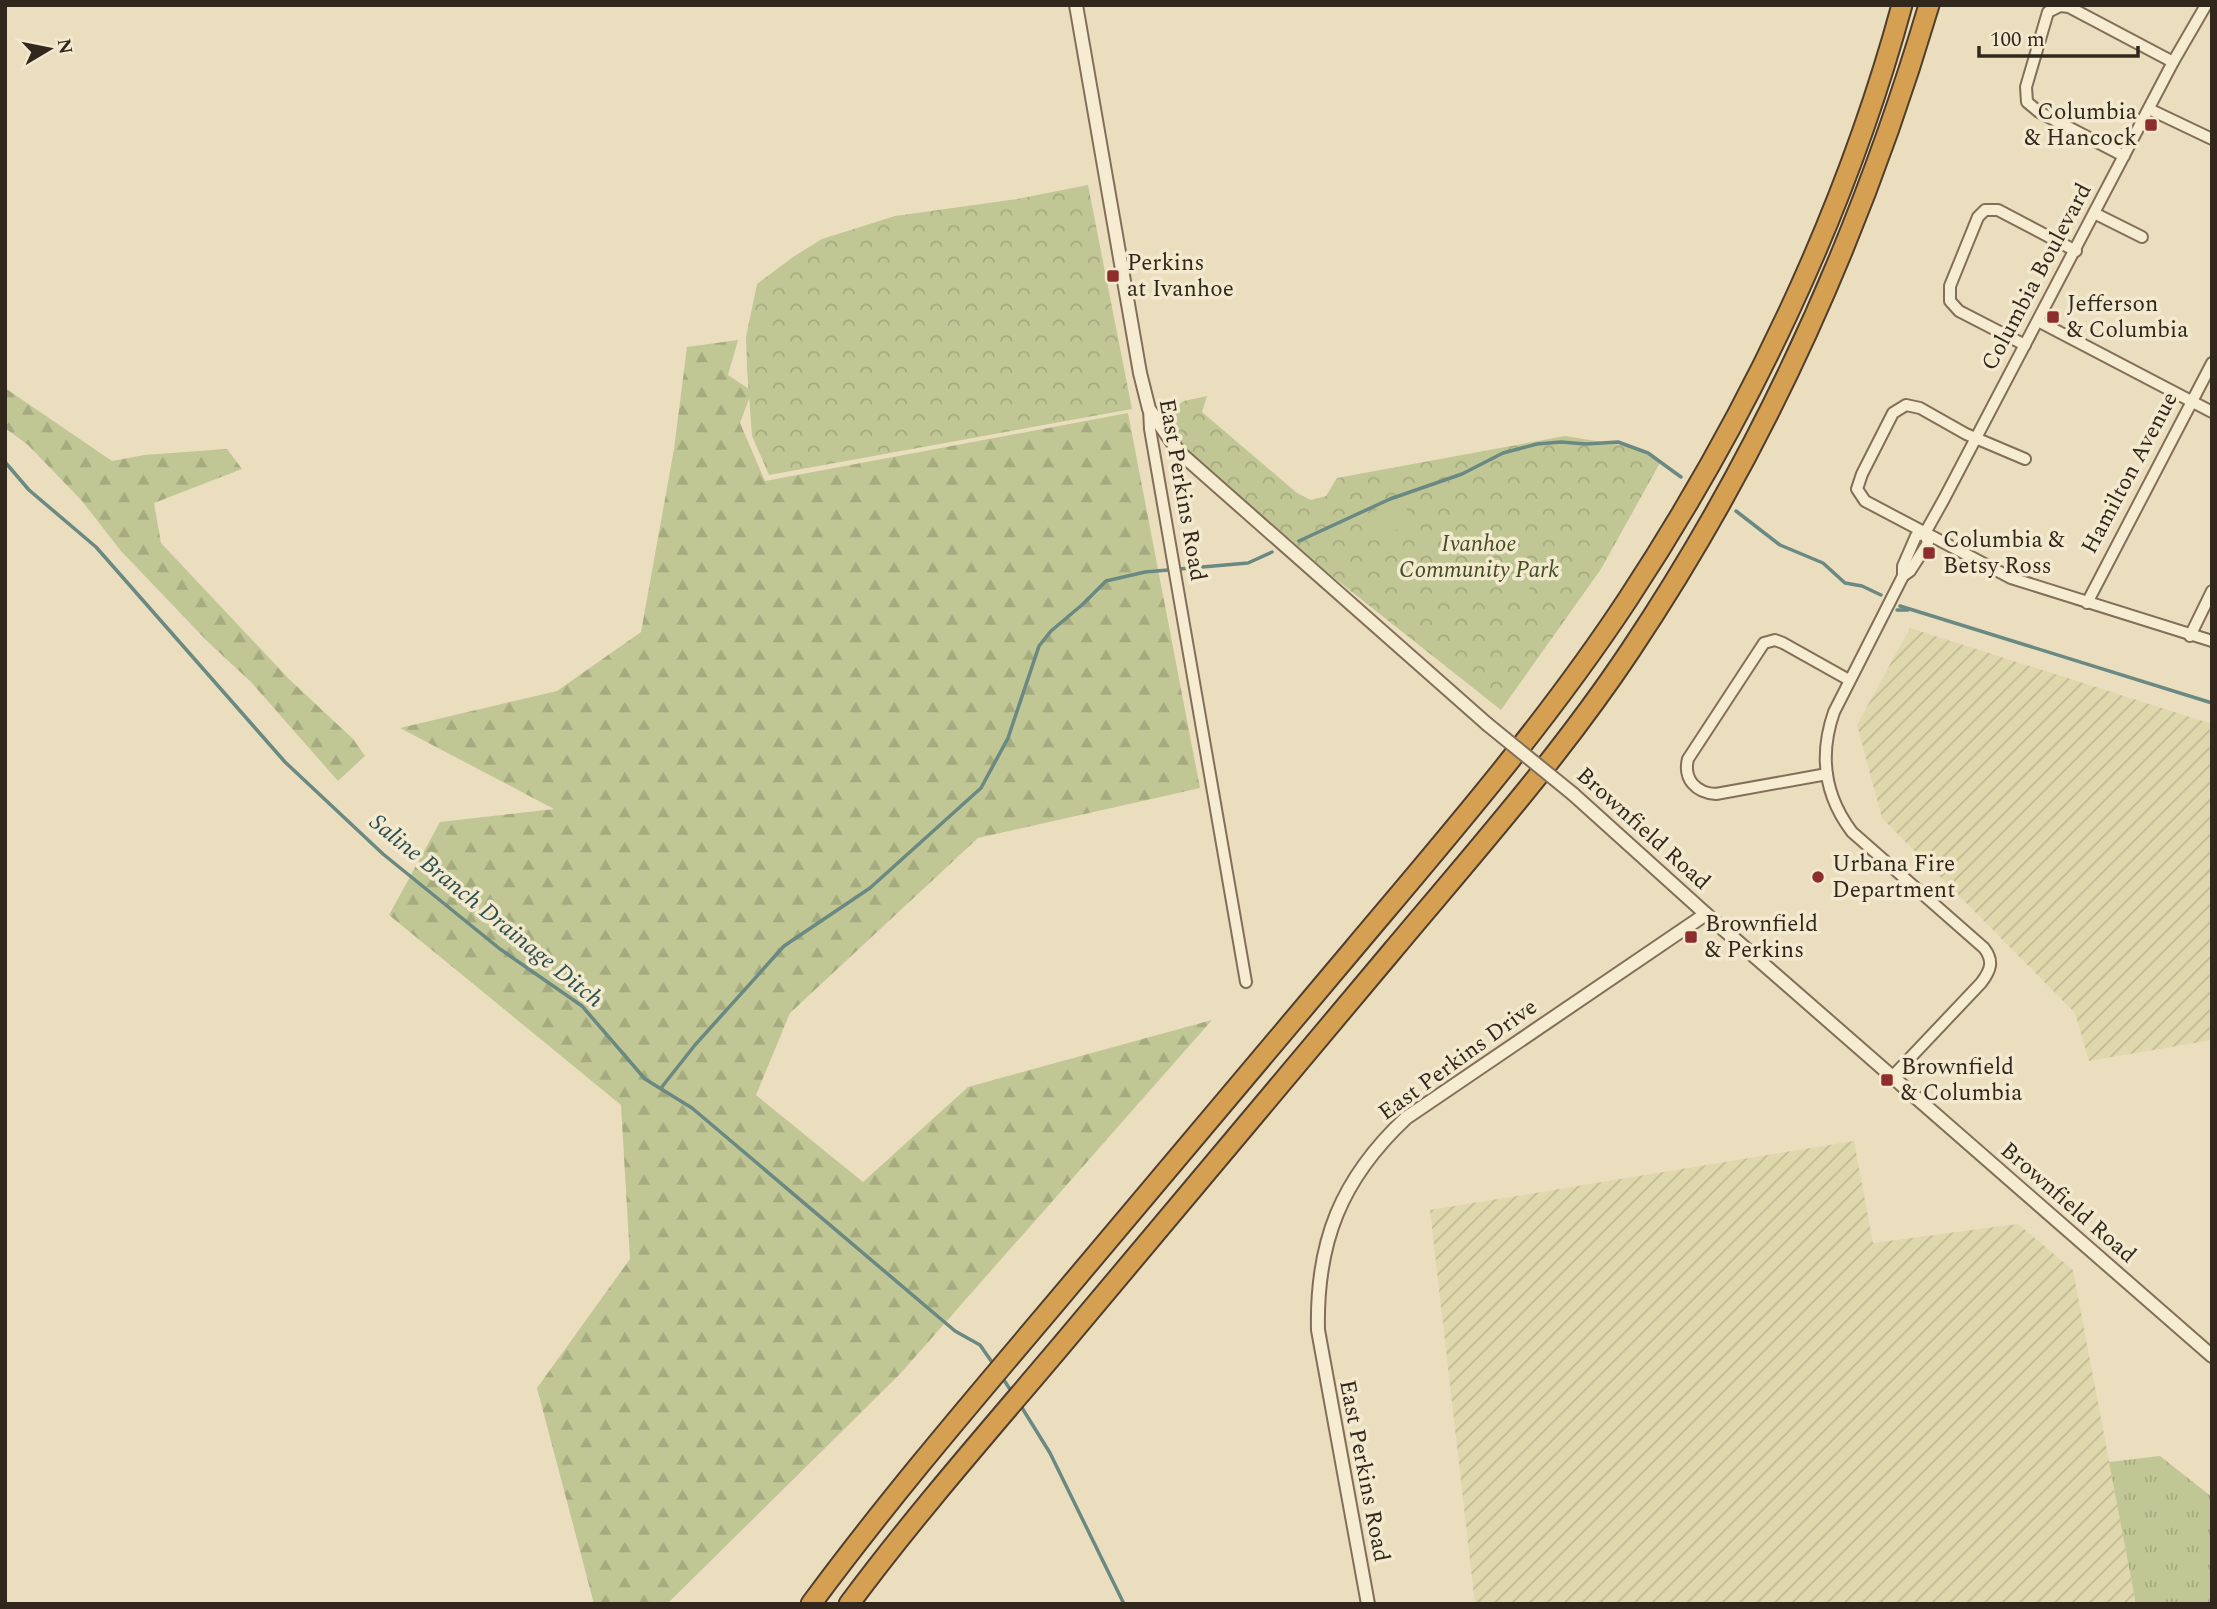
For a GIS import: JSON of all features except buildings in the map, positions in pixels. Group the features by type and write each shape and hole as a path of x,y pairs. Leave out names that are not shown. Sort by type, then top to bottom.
{"highway":[{"path":"811,1604 863,1534 967,1407 1461,822 1573,678 1627,600 1720,446 1802,282 1865,125 1902,5"},
{"path":"849,1604 879,1563 988,1432 1482,844 1576,727 1628,654 1722,503 1819,309 1876,167 1929,5"}],"street":[{"name":"East Perkins Road","path":"1076,5 1140,373 1149,409 1171,556 1246,982"},
{"name":"Columbia Boulevard","path":"1892,1077 1981,983 1991,968 1991,961 1984,948 1852,832 1838,810 1827,774 1824,752 1826,733 1849,680 1903,576 1910,571 1928,542 1925,533 2076,251 2173,62 2206,5"},
{"path":"2124,156 2039,112 2027,102 2026,87 2048,12 2060,6 2069,8 2173,62"},
{"path":"2149,109 2212,139"},
{"path":"2025,345 1959,311 1950,301 1950,286 1978,217 1985,210 1998,210 2076,251"},
{"path":"2094,213 2142,237"},
{"path":"2038,321 2212,412"},
{"name":"Hamilton Avenue","path":"2087,603 2212,363"},
{"path":"2025,459 1975,438 1912,405 1900,407 1894,413 1862,474 1857,489 1865,501 2011,578 2212,641"},
{"name":"Brownfield Road","path":"1149,409 1179,452 1487,724 1573,794 1706,914 2212,1356"},
{"path":"2190,636 2212,591"},
{"path":"1827,774 1707,794 1695,788 1689,780 1686,767 1695,748 1764,643 1775,640 1783,643 1849,680"},
{"name":"East Perkins Drive","path":"1320,1345 1320,1273 1331,1228 1356,1174 1386,1137 1433,1098 1706,914"},
{"name":"East Perkins Road","path":"1320,1345 1368,1604"}],"shaded area":[{"path":"1910,628 2212,724 2212,1040 2089,1061 2075,1013 1882,818 1857,725"},
{"path":"1854,1141 1873,1243 2018,1224 2073,1270 2136,1604 1475,1604 1430,1210"}],"green space":[{"path":"1088,185 1132,409 769,475 752,436 747,369 746,337 757,284 822,239 895,216 1017,199"},
{"path":"738,340 728,375 752,391 740,423 765,481 1128,413 1200,788 978,838 790,1013 756,1095 863,1182 968,1087 1212,1020 900,1374 667,1604 594,1604 537,1388 630,1259 621,1105 389,915 440,822 554,809 400,728 557,691 641,632 674,449 687,347"},
{"path":"5,388 112,461 144,455 227,449 242,469 154,503 161,543 289,679 353,739 365,756 338,781 251,682 208,642 121,551 82,501 28,445 5,428"},
{"name":"Ivanhoe Community Park","path":"1207,396 1202,412 1297,493 1311,500 1326,496 1337,478 1565,436 1627,446 1661,461 1601,569 1501,710 1328,573 1199,462 1169,429 1172,408 1184,401"},
{"path":"1403,499 1412,522 1372,541 1363,516"},
{"path":"1512,576 1529,576 1529,595 1512,595"},
{"path":"2160,1456 2212,1497 2212,1604 2136,1604 2109,1462"}],"waterway":[{"path":"1299,541 1390,499 1462,474 1503,453 1537,444 1618,442 1648,453 1681,477"},
{"name":"Saline Branch Drainage Ditch","path":"5,462 29,490 96,547 285,762 383,854 500,949 582,1006 645,1079 692,1108 955,1331 980,1345 994,1365"},
{"path":"1736,511 1780,545 1823,563 1845,583 1862,586 1881,595"},
{"path":"661,1088 695,1045 784,946 870,888 981,788 1008,738 1039,646 1051,631 1106,581 1145,572 1248,563 1272,552"},
{"path":"1900,606 2212,703"},
{"path":"1897,610 1908,610"},
{"name":"Saline Branch Drainage Ditch","path":"1002,1377 1013,1394"},
{"name":"Saline Branch Drainage Ditch","path":"1019,1403 1050,1453 1124,1604"}],"place":[{"name":"Columbia & Hancock","path":"2151,125"},
{"name":"Perkins at Ivanhoe","path":"1113,276"},
{"name":"Jefferson & Columbia","path":"2053,317"},
{"name":"Columbia & Betsy Ross","path":"1929,553"},
{"name":"Urbana Fire Department","path":"1818,877"},
{"name":"Brownfield & Perkins","path":"1691,937"},
{"name":"Brownfield & Columbia","path":"1887,1080"}]}
